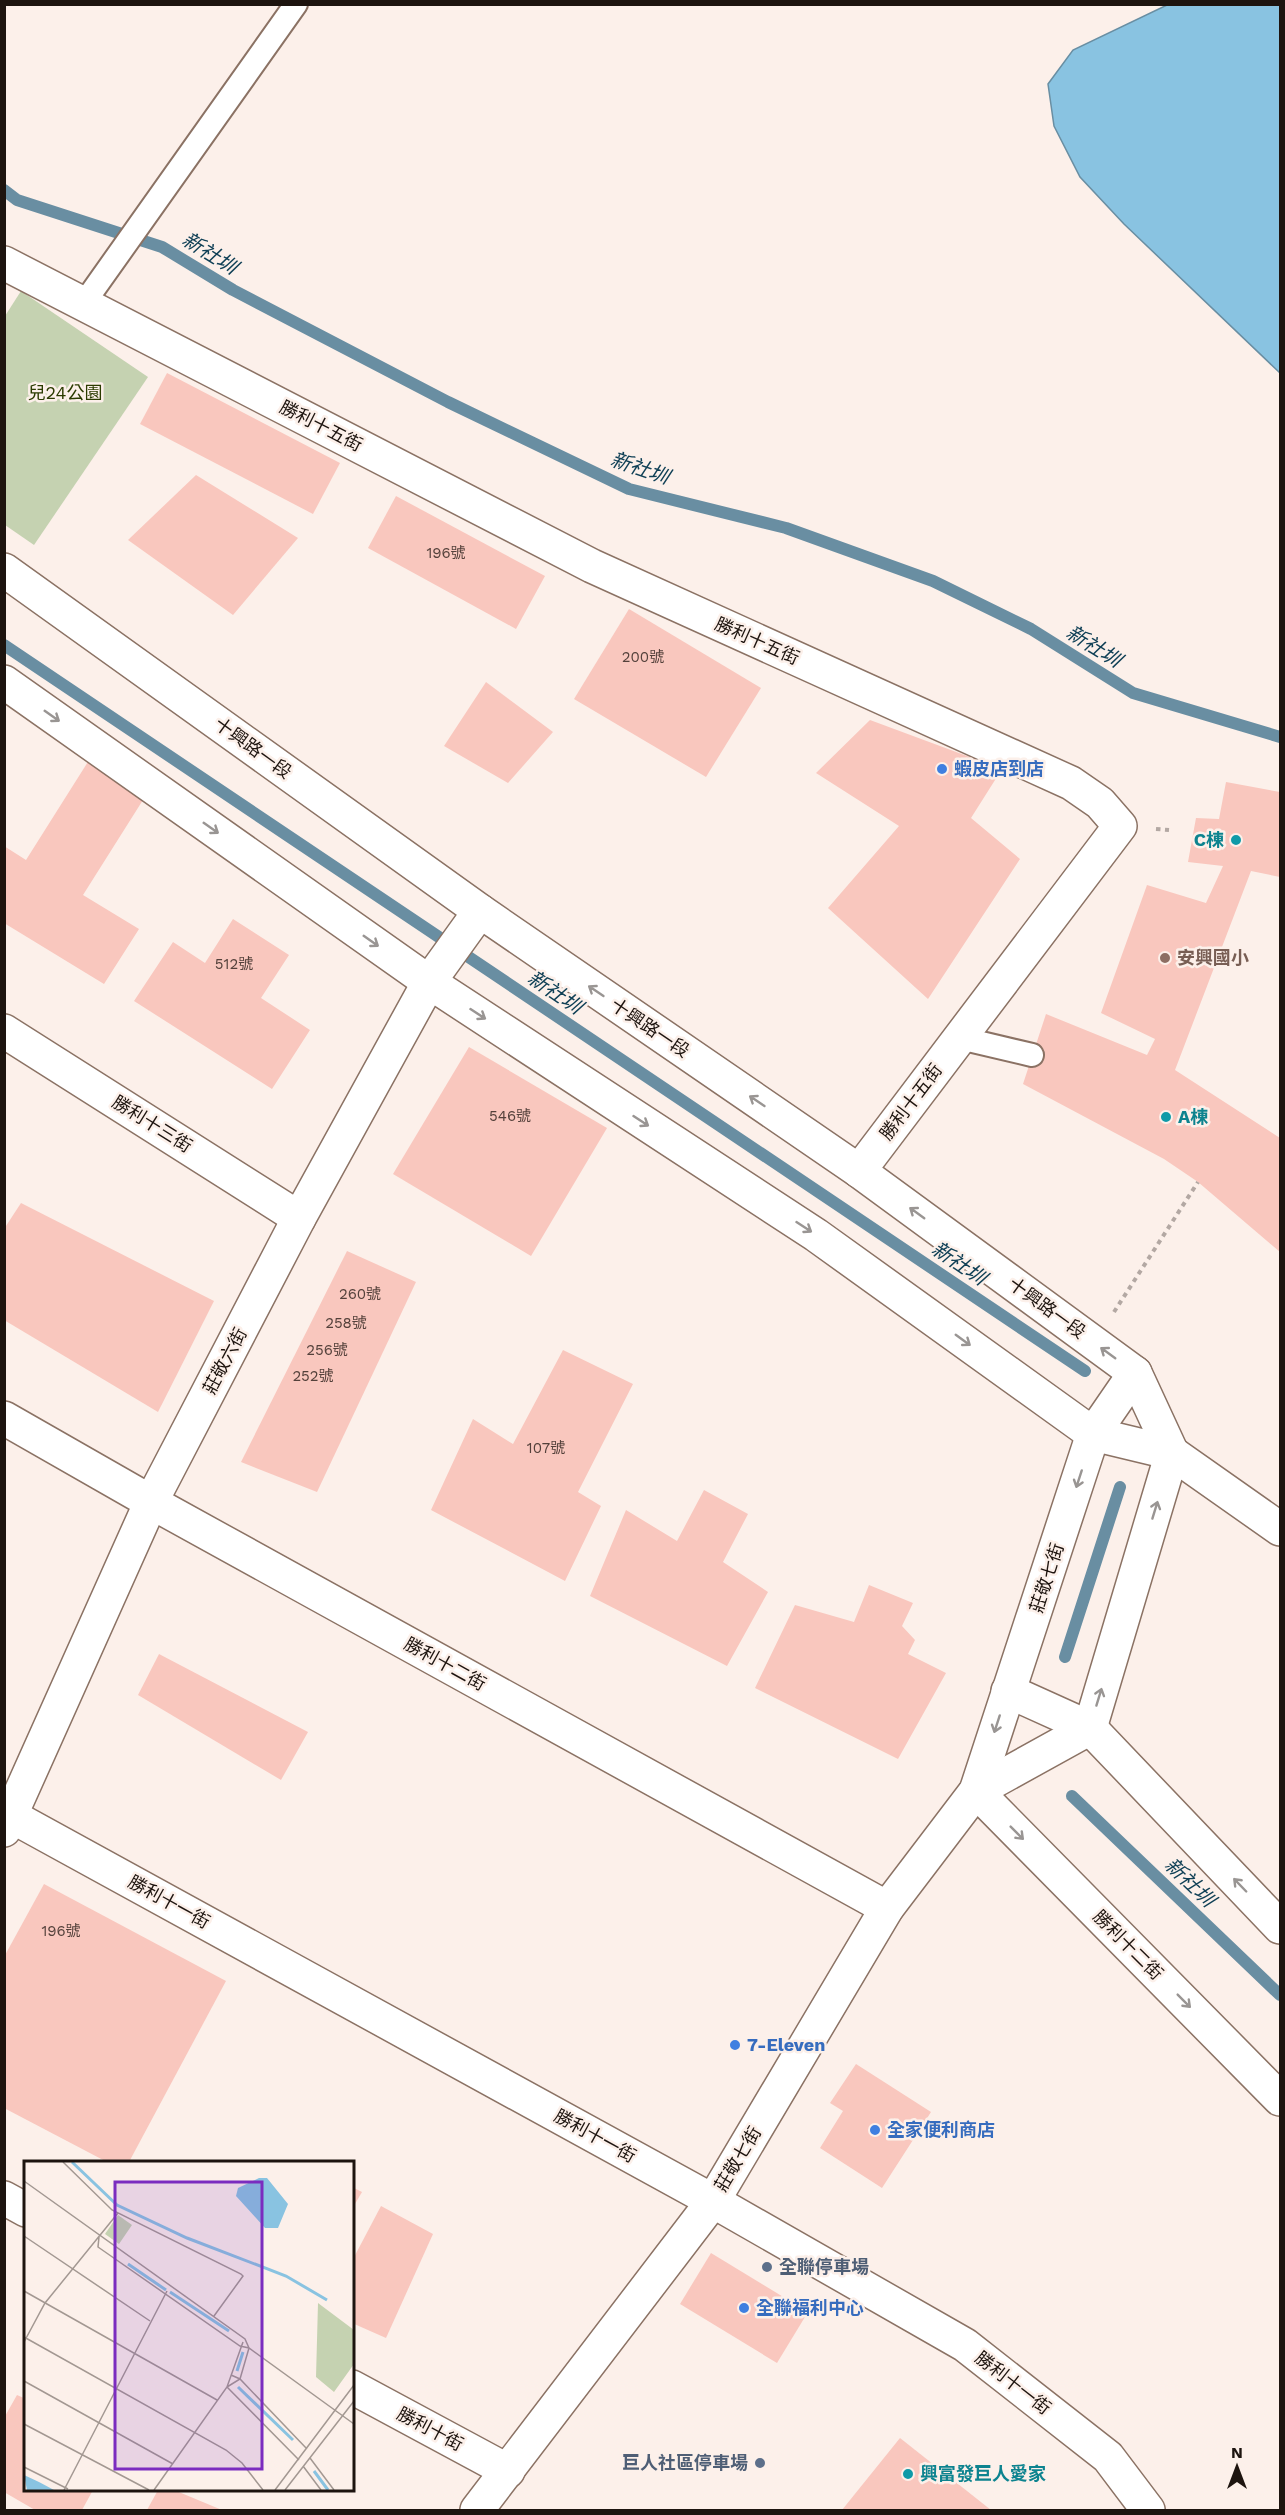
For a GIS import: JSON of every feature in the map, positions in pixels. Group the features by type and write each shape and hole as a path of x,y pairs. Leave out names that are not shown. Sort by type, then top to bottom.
{"street":[{"name":"勝利十五街","path":"9,275 84,303 592,566 1071,783 1100,803 1120,826 859,1171"},
{"name":"十興路一段","path":"4,570 480,911 859,1171 1135,1373 1172,1453"},
{"path":"4,682 429,982 816,1235 1094,1434 1172,1453 1281,1529"},
{"name":"莊敬六街","path":"7,1820 151,1502 299,1218 429,982 480,911"},
{"name":"勝利十三街","path":"4,1031 299,1218"},
{"name":"莊敬七街","path":"477,2511 713,2201 887,1908 975,1791 1094,1434 1135,1373"},
{"name":"勝利十二街","path":"4,1418 151,1502 887,1908"},
{"path":"1090,1728 1172,1453"},
{"path":"1008,1691 1090,1728 1281,1927"},
{"name":"莊敬七街","path":"975,1791 1090,1728"},
{"name":"勝利十二街","path":"975,1791 1281,2099"},
{"name":"勝利十一街","path":"7,1820 713,2201 965,2345 1108,2457 1148,2511"},
{"path":"4,2198 24,2209"},
{"name":"勝利十街","path":"354,2388 508,2471"}],"lane":[{"path":"84,303 296,4"},
{"path":"960,1038 1032,1055"}],"path":[{"path":"1094,1343 1198,1182"}],"green space":[{"name":"兒24公園","path":"21,291 148,377 34,545 5,525 5,316"}],"water":[{"path":"1167,5 1280,5 1280,373 1124,224 1080,177 1054,126 1048,84 1073,50"}],"building":[{"path":"167,373 340,463 313,514 140,424"},
{"path":"196,475 298,538 233,615 128,540"},
{"path":"396,496 545,576 516,629 368,548"},
{"path":"629,609 761,688 706,777 574,699"},
{"path":"486,682 553,732 508,783 444,746"},
{"path":"870,720 1002,769 971,818 1020,859 928,999 828,908 899,826 816,773"},
{"path":"91,757 148,792 83,895 139,929 104,984 4,923 4,846 26,860"},
{"path":"1226,782 1280,792 1280,877 1251,871 1175,1070 1280,1138 1280,1252 1198,1182 1164,1159 1023,1084 1046,1014 1147,1055 1155,1039 1101,1013 1147,885 1206,903 1223,866 1188,862 1196,818 1219,819"},
{"path":"233,919 289,955 261,998 310,1030 272,1089 134,1001 173,942 205,963"},
{"path":"469,1047 607,1128 531,1256 393,1174"},
{"path":"21,1203 214,1301 158,1412 4,1320 4,1229"},
{"path":"347,1251 416,1282 317,1492 241,1462"},
{"path":"563,1350 633,1384 578,1492 601,1506 565,1581 431,1510 473,1419 513,1444"},
{"path":"704,1490 748,1514 723,1562 768,1592 727,1666 590,1596 626,1510 677,1541"},
{"path":"869,1585 913,1603 902,1626 915,1640 908,1654 946,1673 898,1759 755,1688 795,1605 854,1622"},
{"path":"159,1654 308,1732 281,1780 138,1695"},
{"path":"44,1884 226,1981 130,2161 105,2161 4,2108 4,1957"},
{"name":"全家便利商店","path":"856,2064 931,2112 882,2188 820,2148 843,2111 830,2103"},
{"path":"354,2188 362,2192 354,2206"},
{"path":"381,2206 433,2234 386,2338 354,2324 354,2257"},
{"name":"全聯福利中心","path":"711,2253 808,2312 777,2363 680,2304"},
{"path":"17,2395 24,2398 24,2491 92,2491 82,2510 35,2510 4,2492 4,2418"},
{"name":"興富發巨人愛家","path":"900,2438 991,2510 842,2510"},
{"path":"157,2491 176,2491 222,2510 147,2510"}],"waterway":[{"name":"新社圳","path":"4,190 17,200 162,247 233,290 448,402 629,489 786,528 933,581 1031,629 1133,693 1280,737"},
{"name":"新社圳","path":"4,645 1085,1371"},
{"name":"新社圳","path":"1065,1657 1120,1487"},
{"name":"新社圳","path":"1072,1796 1280,1995"}],"place":[{"name":"蝦皮店到店","path":"942,769"},
{"name":"C棟","path":"1236,840"},
{"name":"安興國小","path":"1165,958"},
{"name":"A棟","path":"1166,1117"},
{"name":"7-Eleven","path":"735,2045"},
{"name":"全家便利商店","path":"875,2130"},
{"name":"全聯停車場","path":"767,2267"},
{"name":"全聯福利中心","path":"744,2308"},
{"name":"巨人社區停車場","path":"760,2463"},
{"name":"興富發巨人愛家","path":"908,2474"}]}
